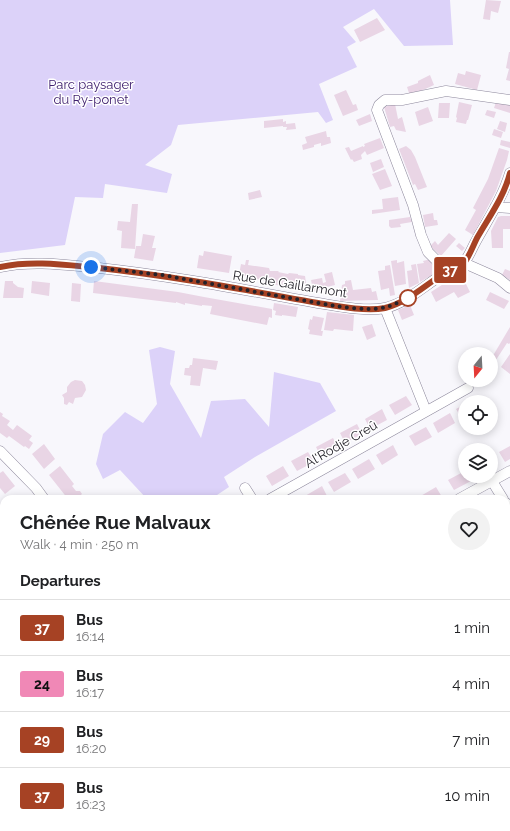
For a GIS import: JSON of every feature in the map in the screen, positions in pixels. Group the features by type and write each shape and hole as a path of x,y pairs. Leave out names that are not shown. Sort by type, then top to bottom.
{"street":[{"path":"447,271 428,252 421,235 413,205 377,110 379,105 386,100 402,100 446,91 510,100"},
{"path":"510,173 507,183 495,207 464,263 498,278 510,288"},
{"path":"495,207 510,208"},
{"name":"Rue de Gaillarmont","path":"0,267 32,262 162,275 344,307 385,308 400,302 422,289 447,271 464,263"},
{"path":"385,308 426,411"},
{"name":"Al'Rodje Creû","path":"277,495 468,388"},
{"path":"0,451 41,495"},
{"path":"498,478 510,471"},
{"path":"466,495 488,483"},
{"path":"493,483 501,495"},
{"path":"245,488 249,495"}],"green space":[{"name":"Parc paysager du Ry-ponet","path":"0,0 450,0 453,45 404,46 374,9 343,27 356,42 347,47 357,67 319,84 333,120 326,123 318,112 178,125 171,145 145,165 172,174 167,193 105,184 103,198 75,197 65,245 0,253"},
{"path":"160,347 175,351 170,384 201,438 211,401 245,399 269,427 274,372 320,383 336,411 255,457 224,477 229,487 217,495 143,495 120,470 103,479 96,464 103,434 125,412 143,423 157,404 149,350"}],"building":[{"path":"486,0 501,1 498,13 491,11 490,20 483,19"},
{"path":"377,18 385,30 360,42 354,30"},
{"path":"509,52 510,81 506,80 509,69 506,68"},
{"path":"466,71 481,75 477,90 455,84 458,73 465,75"},
{"path":"430,75 434,85 410,96 407,87 418,83 418,81"},
{"path":"346,90 353,105 356,104 358,110 343,116 334,95"},
{"path":"459,102 472,105 466,124 456,122"},
{"path":"496,102 510,105 510,113 494,108"},
{"path":"439,103 450,103 449,118 438,118"},
{"path":"395,104 398,119 402,117 406,132 396,130 394,126 390,127 384,107"},
{"path":"428,107 433,121 419,126 415,112"},
{"path":"487,110 496,112 494,118 485,115"},
{"path":"370,114 372,121 359,126 356,120"},
{"path":"283,119 283,122 286,121 286,124 295,123 296,129 286,130 287,127 283,126 264,128 264,121"},
{"path":"500,121 507,123 505,132 497,129"},
{"path":"494,129 503,132 501,138 492,135"},
{"path":"326,131 327,137 330,137 331,143 321,146 321,143 303,150 302,145 307,143 305,137"},
{"path":"380,138 384,148 367,155 365,151 361,155 362,159 354,162 352,159 351,160 345,148 349,147 351,151 363,147 365,146 364,144"},
{"path":"501,140 510,142 510,148 500,145"},
{"path":"406,146 411,150 415,157 427,187 418,190 415,184 413,185 399,149"},
{"path":"499,148 509,151 507,160 496,191 473,235 465,230 476,210 473,208 488,179"},
{"path":"381,159 384,167 373,172 370,163"},
{"path":"385,169 392,186 380,190 372,174"},
{"path":"260,190 262,197 249,200 248,193"},
{"path":"398,197 400,210 372,214 372,210 383,209 382,199"},
{"path":"132,204 138,204 135,249 121,248 122,231 117,230 118,221 130,222"},
{"path":"433,213 434,220 437,220 438,225 425,227 423,215"},
{"path":"510,216 510,229 503,229 503,248 492,248 491,231 498,217"},
{"path":"410,217 412,222 400,224 401,227 391,228 389,226 389,220"},
{"path":"449,233 456,239 441,256 430,246 435,241 438,245"},
{"path":"143,234 155,236 152,248 156,248 153,261 134,258 136,246 141,246"},
{"path":"459,243 465,248 462,251 456,246"},
{"path":"204,251 232,256 229,273 197,268 199,255 203,256"},
{"path":"431,259 431,264 435,263 437,272 420,282 417,264 424,263 423,261"},
{"path":"246,260 249,260 248,265 269,268 270,271 279,271 278,272 305,276 305,290 291,289 273,284 272,282 239,275 241,264 245,265"},
{"path":"397,260 397,263 404,261 406,284 395,286 391,261"},
{"path":"416,264 419,283 409,288 407,271 412,270 411,265"},
{"path":"390,265 395,295 390,296 389,288 381,290 378,271 385,270 385,266"},
{"path":"505,269 510,271 510,280 502,275"},
{"path":"332,272 335,285 327,287 327,289 311,292 311,280 322,278 323,283 326,282 324,274"},
{"path":"461,274 470,292 458,298 454,292 436,302 431,292 448,281 450,284 456,281 454,277"},
{"path":"351,280 353,290 371,288 372,292 376,291 378,300 340,301 342,285 345,284 345,281"},
{"path":"5,281 13,281 13,283 18,287 24,288 23,298 3,298"},
{"path":"32,281 50,283 49,296 31,293"},
{"path":"94,281 178,292 272,309 272,318 269,317 267,325 210,314 212,306 185,303 185,305 176,302 93,293"},
{"path":"72,283 81,284 80,302 71,301"},
{"path":"490,292 509,301 504,309 486,300"},
{"path":"274,303 298,307 296,317 275,315 276,311 273,310"},
{"path":"410,305 414,315 402,320 398,310"},
{"path":"327,312 354,315 353,331 334,329 333,331 324,330"},
{"path":"313,316 324,318 321,331 323,331 322,336 309,334 310,330 308,329 310,319 312,320"},
{"path":"372,324 376,336 367,340 362,327"},
{"path":"510,327 510,343 507,343 498,357 498,347"},
{"path":"510,354 510,374 501,367"},
{"path":"193,358 218,361 216,370 203,368 200,386 190,385 191,376 184,375 185,368 189,368 190,365 192,365"},
{"path":"75,380 82,381 86,390 82,397 75,398 73,404 69,402 67,405 64,404 64,398 62,395 67,392 67,387"},
{"path":"406,396 412,405 395,415 389,405"},
{"path":"382,409 387,420 370,429 365,419"},
{"path":"0,412 3,414 2,416 10,421 7,425 13,430 17,425 32,436 29,440 33,443 29,449 9,436 7,438 0,433"},
{"path":"450,413 455,423 438,433 433,423"},
{"path":"357,424 362,434 345,443 340,433"},
{"path":"426,427 432,437 415,446 409,436"},
{"path":"333,438 338,447 321,457 316,447"},
{"path":"44,444 55,459 44,469 32,454"},
{"path":"393,445 398,455 382,465 376,455"},
{"path":"510,446 510,459 505,462 499,452"},
{"path":"308,452 314,462 297,471 291,461"},
{"path":"369,459 375,469 358,479 352,469"},
{"path":"60,466 74,484 72,486 76,491 80,491 82,494 65,495 49,475"},
{"path":"283,466 289,476 272,486 266,476"},
{"path":"3,471 15,486 5,494 0,488 0,473"},
{"path":"345,473 351,482 334,492 328,482"},
{"path":"458,475 458,483 467,483 454,490 448,480"},
{"path":"322,486 326,495 307,495"},
{"path":"436,487 441,495 422,495"}],"bus line":[{"name":"37","path":"0,267 32,262 63,264 162,275 344,307 385,308 400,302 422,289 447,271 464,263 495,207 507,183 510,173"}],"route":[{"path":"91,267 162,275 344,307 385,308 411,296 408,298"}]}
